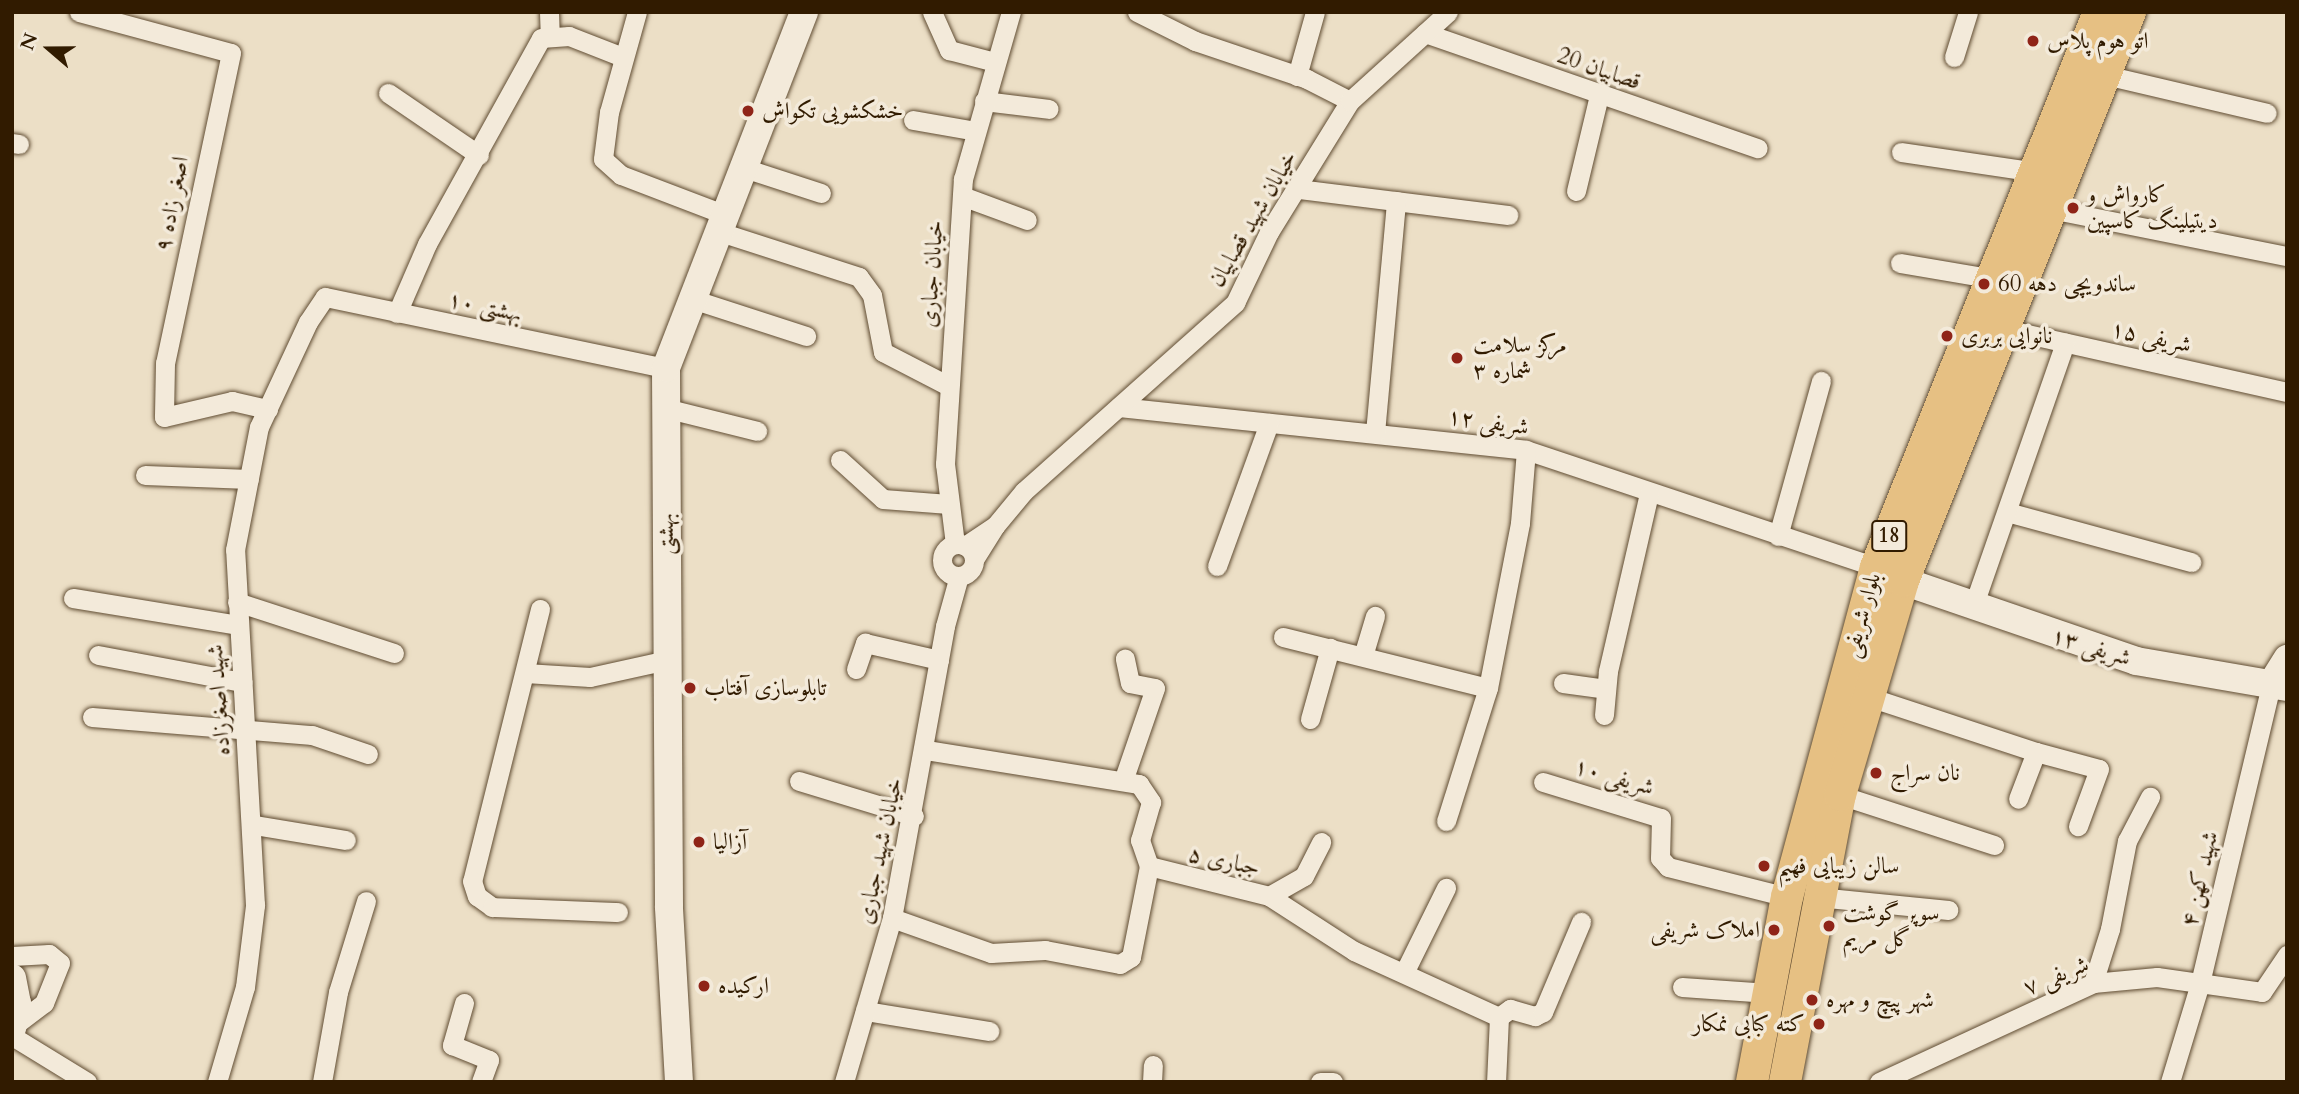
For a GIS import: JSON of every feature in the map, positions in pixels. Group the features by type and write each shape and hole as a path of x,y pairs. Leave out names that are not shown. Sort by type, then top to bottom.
{"main road":[{"name":"بهشتی","path":"679,1082 669,906 666,368 741,167 804,12"},
{"name":"بلوار شریفی","path":"1752,1082 1769,993 1802,897 1889,574 1995,279 2099,12"},
{"name":"بلوار شریفی","path":"1819,827 1840,795 1866,696 1889,574 2005,329 2050,209 2130,12"},
{"name":"شریفی ۱۳","path":"1889,574 1973,607 2136,661 2279,686"},
{"path":"2279,686 2287,659"},
{"name":"بلوار شریفی","path":"1789,1079 1802,897"},
{"path":"12,978 13,1029"}],"street":[{"name":"اصغر زاده ۹","path":"79,12 231,52 165,363 164,417 232,401 268,409"},
{"path":"550,12 550,37"},
{"path":"637,12 623,57 603,159 621,175 720,223 859,277 872,295 883,352 949,386"},
{"path":"932,12 949,50 995,62"},
{"name":"خیابان جباری","path":"965,550 948,504 949,386 962,196 976,131 1011,12"},
{"path":"1137,12 1195,41 1297,76 1350,101"},
{"path":"1297,76 1315,12"},
{"name":"خیابان شهید قصابیان","path":"965,550 995,526 1024,491 1235,303 1269,232 1350,101 1448,12"},
{"path":"1954,57 1968,12"},
{"name":"قصابیان 20","path":"1425,33 1758,148"},
{"path":"397,313 427,244 479,155 541,38 569,36 623,57"},
{"path":"2105,75 2267,113"},
{"path":"388,93 479,155"},
{"path":"1576,191 1599,95"},
{"path":"984,101 1049,109"},
{"path":"913,120 976,131"},
{"path":"1901,152 2036,172"},
{"path":"741,167 821,193"},
{"path":"1298,189 1508,215"},
{"path":"962,196 1027,220"},
{"path":"1375,433 1396,201"},
{"path":"2050,209 2287,256"},
{"path":"1900,263 1995,279"},
{"name":"بهشتی ۱۰","path":"308,322 325,297 666,368"},
{"path":"692,299 806,336"},
{"name":"شهید اصغرزاده","path":"217,1082 245,987 255,905 254,825 245,731 235,550 249,479 268,409 308,322"},
{"name":"شریفی ۱۵","path":"2005,329 2287,392"},
{"path":"1973,607 2065,343"},
{"path":"1778,536 1821,381"},
{"name":"شریفی ۱۲","path":"1119,407 1526,450 1889,574"},
{"path":"665,408 757,431"},
{"path":"1217,566 1269,423"},
{"path":"1446,821 1488,688 1520,523 1526,450"},
{"path":"839,460 883,499 948,504"},
{"path":"145,475 249,479"},
{"path":"1604,715 1606,690 1649,494"},
{"path":"2007,512 2191,562"},
{"path":"965,550 973,567 952,573 943,557 965,550"},
{"name":"خیابان شهید جباری","path":"844,1082 892,918 914,816 952,573"},
{"path":"73,598 238,625"},
{"path":"237,602 394,653"},
{"path":"540,609 472,881 477,897 492,907 618,912"},
{"path":"1363,656 1375,615"},
{"path":"1283,637 1488,688"},
{"path":"856,668 865,643 939,660"},
{"path":"1310,719 1330,648"},
{"path":"99,655 242,682"},
{"path":"1123,780 1155,688 1130,683 1125,659"},
{"path":"525,673 590,677 667,660"},
{"path":"1563,683 1606,690"},
{"name":"شهید کهن ۴","path":"2170,1082 2200,983 2279,686"},
{"path":"1866,696 2036,752 2099,769 2078,826"},
{"path":"92,717 312,735 368,754"},
{"path":"892,918 990,953 1045,950 1120,964 1131,957 1149,866 1140,840 1152,802 1139,784 926,750"},
{"path":"2018,799 2036,752"},
{"path":"799,781 914,816"},
{"name":"شریفی ۱۰","path":"1543,782 1661,818 1660,858 1668,867 1802,897"},
{"path":"1840,795 1994,845"},
{"path":"2093,983 2110,929 2127,841 2150,797"},
{"path":"254,825 346,840"},
{"path":"1269,896 1304,876 1321,842"},
{"name":"جباری ۵","path":"1149,866 1269,896 1354,951 1499,1017"},
{"path":"1404,973 1446,888"},
{"path":"1802,897 1948,910"},
{"path":"322,1082 338,992 366,901"},
{"path":"1496,1082 1499,1017 1510,1009 1535,1016 1543,1012 1581,922"},
{"path":"12,956 49,954 60,963 44,1003 13,1029 87,1082"},
{"name":"شریفی ۷","path":"1879,1082 2093,983 2157,977 2262,992 2287,956"},
{"path":"1682,987 1769,993"},
{"path":"464,1003 452,1045 489,1060 481,1082"},
{"path":"865,1011 989,1031"},
{"path":"1320,1082 1333,1082"}],"place":[{"name":"اتو هوم پلاس","path":"2033,41"},
{"name":"خشکشویی تکواش","path":"748,111"},
{"name":"کارواش و دیتیلینگ کاسپین","path":"2073,208"},
{"name":"ساندویچی دهه 60","path":"1984,284"},
{"name":"نانوایی بربری","path":"1947,336"},
{"name":"مرکز سلامت شماره ۳","path":"1457,358"},
{"name":"تابلوسازی آفتاب","path":"690,688"},
{"name":"نان سراج","path":"1876,773"},
{"name":"آزالیا","path":"699,842"},
{"name":"سالن زیبایی فهیم","path":"1764,866"},
{"name":"سوپر گوشت گل مریم","path":"1829,926"},
{"name":"املاک شریفی","path":"1774,930"},
{"name":"ارکیده","path":"704,986"},
{"name":"شهر پیچ و مهره","path":"1812,1000"},
{"name":"کته کبابی نمکار","path":"1819,1024"}]}
